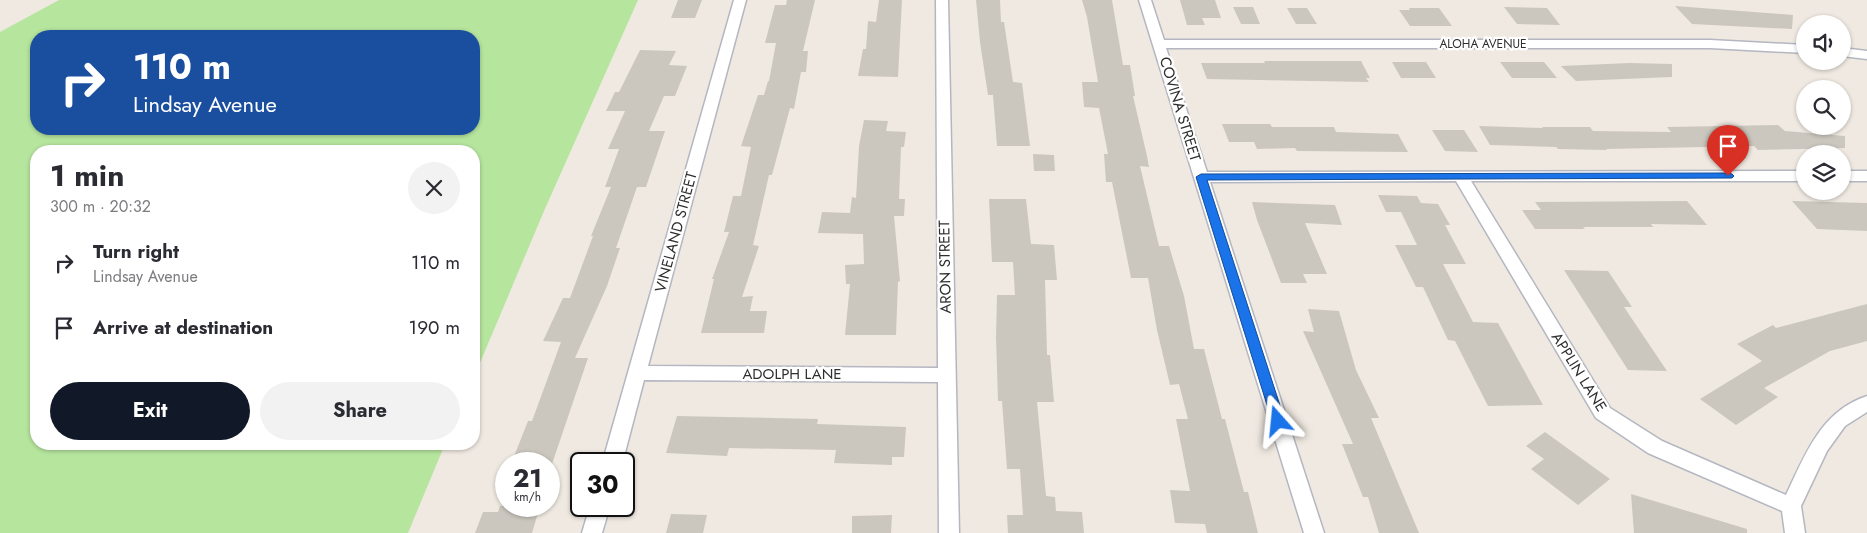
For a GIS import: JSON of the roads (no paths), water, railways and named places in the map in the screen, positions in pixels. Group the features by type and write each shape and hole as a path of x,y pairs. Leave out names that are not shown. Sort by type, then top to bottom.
{"street":[{"name":"VINELAND STREET","path":"615,452 740,0"},
{"name":"ARON STREET","path":"942,0 949,533"},
{"name":"COVINA STREET","path":"1145,0 1314,533"},
{"name":"ALOHA AVENUE","path":"1160,44 1710,44 1796,49"},
{"path":"1851,53 1867,55"},
{"path":"1201,177 1796,176"},
{"path":"1851,176 1867,176"},
{"name":"APPLIN LANE","path":"1461,177 1604,413 1656,447 1791,506"},
{"name":"ADOLPH LANE","path":"638,373 946,375"},
{"path":"1795,533 1791,506 1819,446 1838,422 1867,403"},
{"path":"592,533 597,517"}]}
